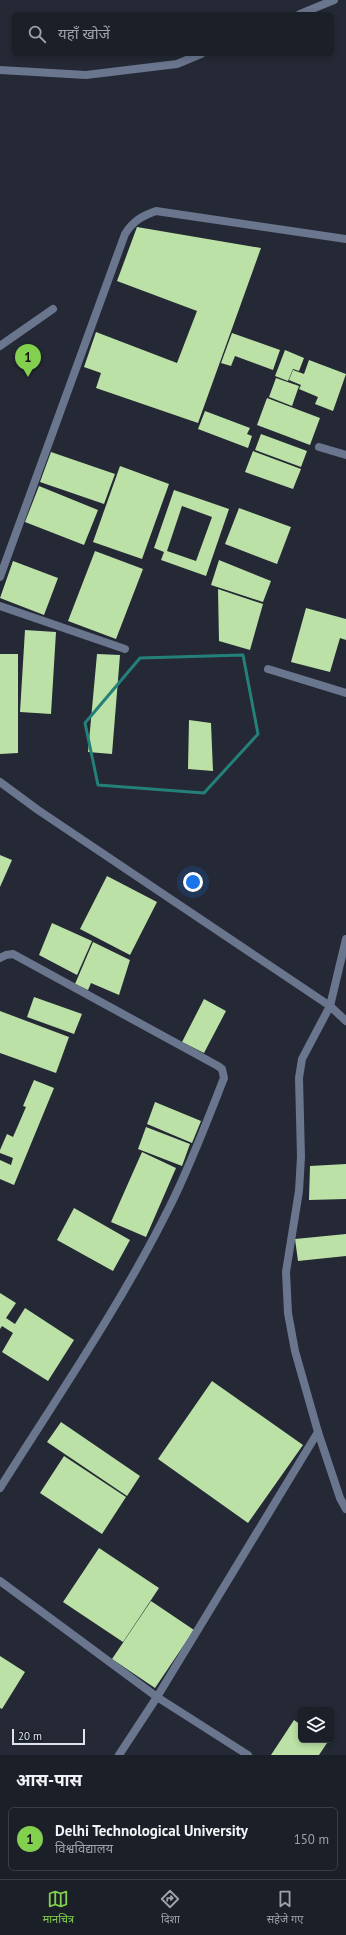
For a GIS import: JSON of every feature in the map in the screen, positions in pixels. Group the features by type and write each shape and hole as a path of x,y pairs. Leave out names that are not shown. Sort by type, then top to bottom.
{"street":[{"path":"305,12 334,0"},
{"path":"0,70 93,74 177,64 196,56"},
{"path":"0,576 125,234 132,224 142,216 156,211 346,239"},
{"path":"0,346 53,309"},
{"path":"319,447 346,455"},
{"path":"0,606 125,649"},
{"path":"268,669 346,692"},
{"path":"0,782 44,814 330,1006 346,1021"},
{"path":"346,939 330,1006 302,1059 299,1078 300,1171 286,1272 288,1313 295,1351 318,1432 340,1498 346,1509"},
{"path":"0,958 13,954 218,1066 222,1069 224,1078 199,1143 170,1206 90,1346 0,1488"},
{"path":"119,1755 157,1696 318,1432"},
{"path":"0,1581 157,1696 248,1755"}],"highlighted area":[{"path":"243,655 258,734 204,793 98,785 85,723 140,658"}],"building":[{"path":"137,227 261,248 198,423 96,388 101,373 84,367 96,332 177,363 197,311 117,281"},
{"path":"232,333 280,350 273,370 235,356 231,366 221,363"},
{"path":"285,350 304,358 299,371 293,369 288,381 275,376"},
{"path":"309,360 346,374 333,411 315,404 318,397 299,389 301,385 289,380 293,370 304,374"},
{"path":"276,378 299,386 292,406 269,397"},
{"path":"267,398 320,418 310,445 257,425"},
{"path":"205,411 250,428 247,434 252,436 248,448 198,429"},
{"path":"261,434 307,451 301,467 255,450"},
{"path":"253,451 301,469 293,489 245,472"},
{"path":"51,452 115,474 104,504 40,482"},
{"path":"120,466 169,484 142,559 93,542"},
{"path":"39,486 98,510 84,545 25,522"},
{"path":"174,490 229,509 206,576 161,560 164,552 154,548","holes":["182,506 212,517 196,561 167,551"]},
{"path":"239,508 291,527 277,564 225,544"},
{"path":"95,551 143,569 116,639 68,621"},
{"path":"219,560 271,581 263,602 211,585"},
{"path":"13,561 58,578 44,615 0,598"},
{"path":"218,589 263,604 250,650 219,641"},
{"path":"306,608 346,619 346,640 340,638 330,672 291,662"},
{"path":"25,630 56,632 51,714 20,712"},
{"path":"0,654 18,654 18,753 0,754"},
{"path":"97,654 120,655 112,754 88,752"},
{"path":"189,720 211,723 213,771 188,769"},
{"path":"0,855 12,860 0,887"},
{"path":"107,876 157,902 130,955 80,929"},
{"path":"52,923 92,941 77,975 39,955"},
{"path":"93,942 130,960 119,995 91,983 88,990 75,984"},
{"path":"34,997 82,1014 74,1034 27,1017"},
{"path":"204,999 226,1011 204,1053 182,1042"},
{"path":"0,1011 69,1037 56,1073 0,1053"},
{"path":"34,1080 54,1088 14,1185 0,1179 0,1160 11,1165 13,1158 0,1153 0,1150 7,1134 13,1137 26,1107 23,1106"},
{"path":"155,1102 201,1121 192,1143 147,1124"},
{"path":"146,1127 190,1144 182,1166 138,1149"},
{"path":"142,1152 176,1168 146,1237 111,1222"},
{"path":"346,1164 346,1199 309,1200 310,1166"},
{"path":"74,1208 130,1240 113,1271 57,1240"},
{"path":"346,1234 346,1256 298,1261 295,1239"},
{"path":"0,1293 16,1303 6,1318 15,1324 25,1308 74,1340 48,1381 2,1352 13,1333 2,1326 0,1329"},
{"path":"212,1381 303,1445 248,1523 158,1459"},
{"path":"61,1422 140,1476 127,1496 47,1442"},
{"path":"64,1456 126,1497 102,1534 40,1493"},
{"path":"99,1548 159,1588 123,1642 63,1602"},
{"path":"151,1601 194,1630 155,1688 112,1659"},
{"path":"0,1656 25,1672 2,1709 0,1708"},
{"path":"294,1720 298,1723 298,1743 327,1743 319,1755 271,1755"}],"place":[{"name":"Delhi Technological University","path":"28,377"}]}
